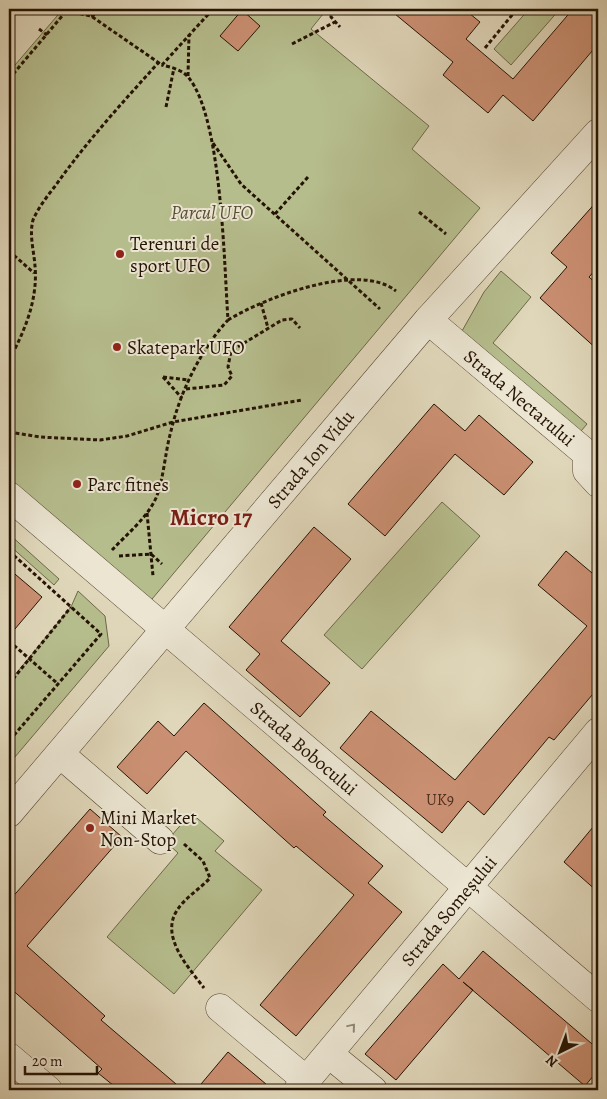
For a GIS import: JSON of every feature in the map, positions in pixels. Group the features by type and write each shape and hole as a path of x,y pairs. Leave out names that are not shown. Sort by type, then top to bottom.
{"street":[{"name":"Strada Ion Vidu","path":"9,813 428,320 598,133"},
{"name":"Strada Nectarului","path":"428,320 586,454 587,471 598,483"},
{"name":"Strada Bobocului","path":"9,496 598,998"},
{"name":"Strada Someșului","path":"302,1085 598,732"},
{"path":"60,754 167,841"},
{"path":"220,1008 302,1085"},
{"path":"329,1054 373,1090"},
{"path":"9,1057 48,1090"}],"path":[{"path":"91,16 110,9"},
{"path":"9,360 26,327 33,301 35,273 31,234 34,220 44,201 79,154 160,64 213,9"},
{"path":"332,9 331,17 340,27"},
{"path":"485,48 517,9"},
{"path":"9,79 67,10 91,16 160,64 174,68 188,76 201,98 215,155 228,320"},
{"path":"292,44 335,22"},
{"path":"39,29 46,35"},
{"path":"188,76 189,35"},
{"path":"166,107 174,68"},
{"path":"212,141 241,184 380,309"},
{"path":"274,214 308,177"},
{"path":"419,212 446,234"},
{"path":"9,251 35,273"},
{"path":"106,556 147,512 156,498 173,422 186,388 214,335 228,320 261,303 297,291 347,281 371,280 387,284 396,291"},
{"path":"261,303 268,328"},
{"path":"186,388 224,385 232,376 228,368 232,351 282,320 292,319 300,328"},
{"path":"182,398 163,377 190,380"},
{"path":"9,432 40,437 100,440 127,436 173,422 302,400"},
{"path":"147,512 152,576"},
{"path":"9,551 101,634 9,741"},
{"path":"115,556 151,554 162,564"},
{"path":"9,684 71,607"},
{"path":"9,641 58,684"},
{"path":"167,841 183,843 203,861 210,878 176,912 170,931 179,953 220,1008"}],"green space":[{"name":"Parcul UFO","path":"63,9 327,9 311,29 429,126 412,149 480,208 142,611 9,496 9,72"},
{"path":"529,9 560,9 511,65 494,49"},
{"path":"501,271 531,297 493,343 587,424 576,437 462,331 484,292"},
{"path":"442,502 480,536 362,669 324,635"},
{"path":"9,534 59,579 54,585 9,545"},
{"path":"78,591 105,616 109,646 9,764 9,682 71,607"},
{"path":"191,813 224,841 215,851 262,890 174,994 107,937 178,853 166,842"}],"building":[{"path":"389,9 464,9 480,22 466,39 513,79 573,9 598,9 598,44 533,121 503,95 488,113 443,75 453,62"},
{"path":"242,10 260,26 238,51 220,36"},
{"path":"598,200 598,267 589,277 598,285 598,350 540,298 567,267 551,253"},
{"path":"434,404 465,431 479,415 533,462 504,495 455,454 385,536 348,504"},
{"path":"314,527 351,559 281,641 330,683 300,717 246,670 260,654 229,627"},
{"path":"566,551 598,578 598,688 554,740 549,737 484,815 468,801 442,833 340,748 371,711 455,780 587,626 538,585"},
{"path":"9,569 42,597 9,636"},
{"path":"204,703 326,812 323,815 383,866 368,883 402,912 296,1036 260,1005 354,895 296,846 294,848 186,751 147,794 117,767 158,721 174,736"},
{"path":"90,809 122,837 27,946 105,1016 101,1020 183,1090 119,1090 98,1073 102,1069 9,987 9,901"},
{"path":"598,821 598,892 564,862"},
{"path":"483,951 598,1049 598,1070 585,1086 473,990 396,1080 365,1054 443,964 459,979"},
{"path":"228,1052 273,1090 196,1090"}],"place":[{"name":"Terenuri de sport UFO","path":"120,254"},
{"name":"Skatepark UFO","path":"117,347"},
{"name":"Parc fitnes","path":"77,484"},
{"name":"Mini Market Non-Stop","path":"90,828"}],"district":[{"name":"Micro 17","path":"211,517"}]}
